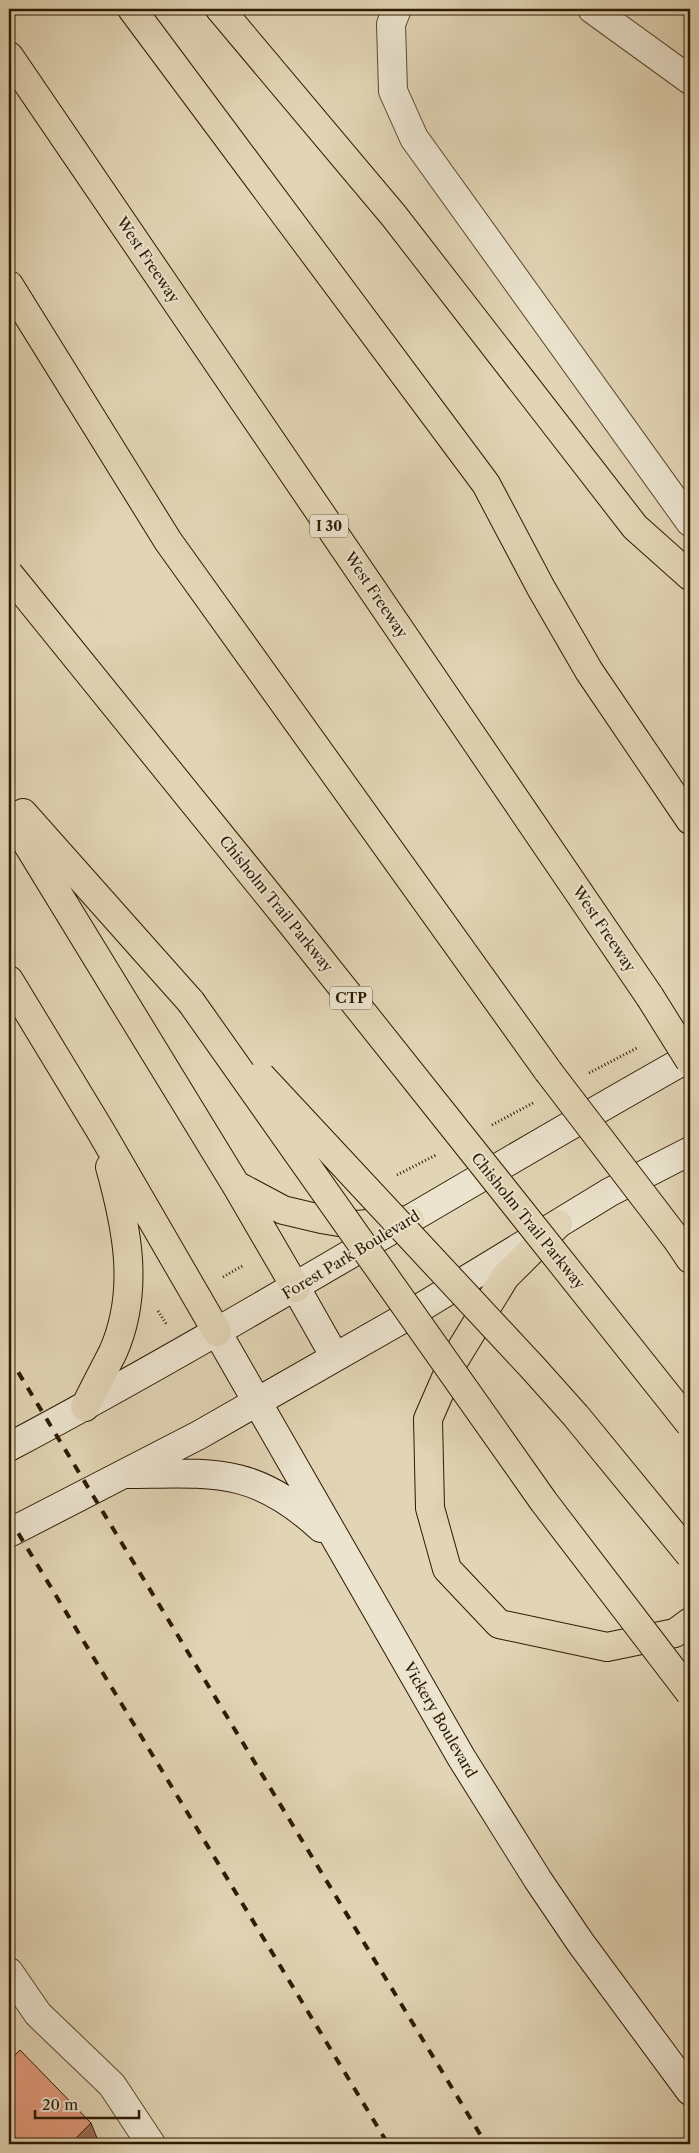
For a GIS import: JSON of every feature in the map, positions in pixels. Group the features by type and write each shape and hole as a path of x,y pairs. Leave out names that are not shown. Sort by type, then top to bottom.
{"highway":[{"path":"132,9 486,484 541,588 589,671 689,818"},
{"path":"220,9 394,216 635,527 690,576"},
{"name":"West Freeway","path":"9,56 650,997 690,1061"},
{"path":"9,286 168,541 548,1071 684,1250"},
{"name":"Chisholm Trail Parkway","path":"9,574 288,919 690,1424"},
{"path":"9,797 191,1002 540,1376 690,1555"},
{"path":"9,814 236,1185 296,1288"},
{"path":"9,980 100,1130 217,1332"},
{"path":"191,1002 544,1502 690,1693"},
{"path":"85,1406 113,1350 124,1313 129,1281 128,1248 123,1212 100,1130"},
{"path":"236,1185 283,1210 321,1220 356,1225 410,1220"},
{"path":"558,1224 505,1277 452,1364 428,1419 430,1508 448,1569 499,1624 607,1647 675,1633 690,1622"}],"main road":[{"path":"397,9 391,24 393,91 414,138 690,522"},
{"path":"592,9 690,80"},
{"name":"Forest Park Boulevard","path":"9,1447 296,1288 690,1057"},
{"path":"9,1533 126,1474 256,1402 335,1357 610,1192 690,1151"},
{"path":"296,1288 335,1357"},
{"name":"Vickery Boulevard","path":"217,1332 456,1749 503,1825 580,1942 690,2091"},
{"path":"126,1474 217,1474 246,1480 274,1491 302,1510 340,1545"},
{"path":"9,1972 38,2014 112,2085 151,2144"}],"path":[{"path":"586,1075 638,1047"},
{"path":"490,1126 542,1098"},
{"path":"394,1177 438,1154"},
{"path":"223,1276 244,1265"},
{"path":"158,1309 171,1332"}],"building":[{"path":"20,2050 91,2123 70,2144 9,2144 9,2061"}],"railway":[{"path":"9,1357 486,2144"},
{"path":"9,1518 388,2144"}]}
